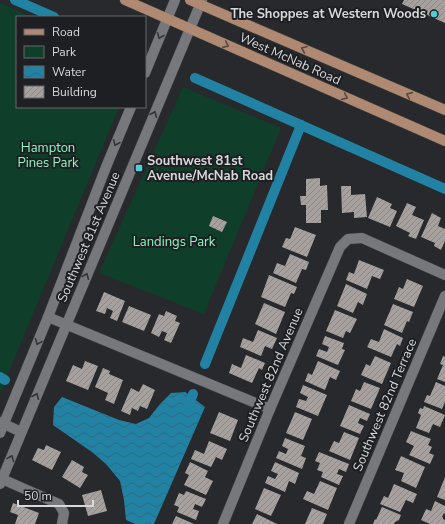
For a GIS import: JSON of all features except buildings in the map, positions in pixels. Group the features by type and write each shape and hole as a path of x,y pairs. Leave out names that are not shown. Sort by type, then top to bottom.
{"main road":[{"name":"West McNab Road","path":"125,0 445,141"},
{"name":"West McNab Road","path":"190,0 201,2 445,110"}],"street":[{"path":"146,71 175,0"},
{"name":"Southwest 81st Avenue","path":"1,481 201,2"},
{"name":"Southwest 81st Avenue","path":"1,426 48,317 131,108"},
{"name":"Southwest 82nd Avenue","path":"223,524 270,409 340,247 348,239 362,238 445,275"},
{"name":"Southwest 82nd Terrace","path":"349,524 445,296"},
{"path":"48,317 270,409"},
{"path":"1,426 21,432"},
{"path":"1,481 59,504 64,513 62,524"}],"green space":[{"name":"Hampton Pines Park","path":"0,3 29,16 16,16 16,108 119,108 0,393"},
{"name":"Landings Park","path":"183,87 281,128 204,314 99,273"}],"water":[{"path":"185,392 205,407 154,524 135,524 126,520 120,481 106,464 92,452 53,425 54,407 62,397 119,420 136,424 149,418 171,393"}],"waterway":[{"path":"15,0 52,16"},
{"path":"195,78 445,189"},
{"path":"205,364 301,125"},
{"path":"0,377 5,380"},
{"path":"187,409 193,394"}],"place":[{"name":"The Shoppes at Western Woods","path":"434,14"},
{"name":"Southwest 81st Avenue/McNab Road","path":"139,168"}]}
